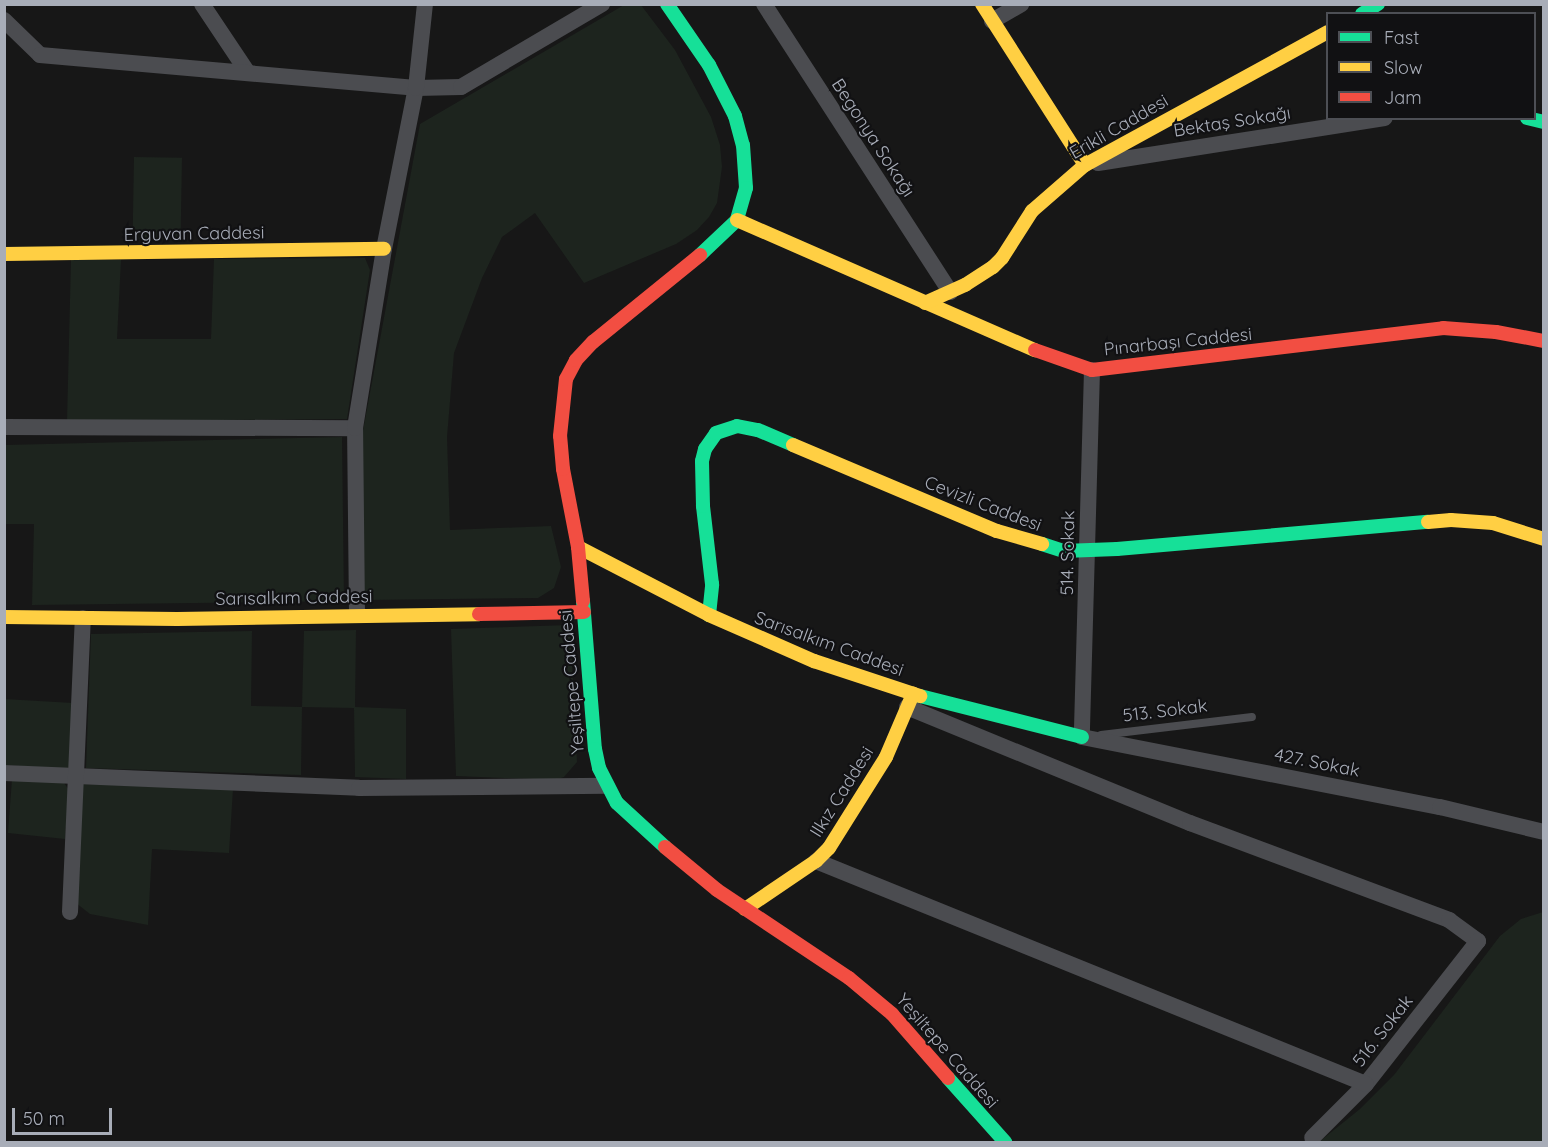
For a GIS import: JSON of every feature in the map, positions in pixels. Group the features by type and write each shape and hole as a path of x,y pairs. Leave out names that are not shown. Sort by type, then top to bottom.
{"street":[{"path":"202,4 248,73"},
{"path":"357,614 355,428 384,249 416,88 425,4"},
{"path":"4,20 39,56 416,88 461,87 602,4"},
{"path":"667,4 709,65 735,116 746,168 743,204 737,220"},
{"name":"Begonya Sokağı","path":"764,4 950,292"},
{"path":"982,4 1085,165"},
{"path":"992,21 1021,4"},
{"path":"1365,12 1379,4"},
{"name":"Erikli Caddesi","path":"925,303 950,292 993,267 1002,258 1032,212 1085,165 1326,33"},
{"name":"Bektaş Sokağı","path":"1085,165 1371,120"},
{"name":"Pınarbaşı Caddesi","path":"737,220 1055,359 1092,370 1443,328 1496,332 1544,341"},
{"name":"Yeşiltepe Caddesi","path":"737,220 709,249 620,318 593,342 576,360 566,379 560,436 563,469 578,547 595,749 606,786 617,803 654,838 717,890 878,1000 916,1038 976,1112 1005,1143"},
{"name":"Erguvan Caddesi","path":"4,254 384,249"},
{"name":"514. Sokak","path":"1082,737 1092,370"},
{"name":"Cevizli Caddesi","path":"709,615 712,584 702,461 705,449 716,433 737,426 758,430 1029,543 1064,551 1087,551 1451,520 1500,525 1544,539"},
{"path":"4,427 355,428"},
{"name":"Sarısalkım Caddesi","path":"578,547 709,615 814,662 910,700 1082,737"},
{"name":"Sarısalkım Caddesi","path":"4,617 177,619 357,614 584,612"},
{"path":"70,912 83,618"},
{"name":"Ilkız Caddesi","path":"745,909 816,861 840,833 886,757 910,700"},
{"name":"516. Sokak","path":"910,700 1190,824 1449,920 1478,941 1366,1084 1312,1138"},
{"name":"427. Sokak","path":"1082,737 1440,807 1544,832"},
{"path":"4,774 359,788 606,786"},
{"path":"816,861 1366,1084"}],"lane":[{"name":"513. Sokak","path":"1082,737 1252,717"}],"shaded area":[{"path":"624,5 641,5 675,50 711,117 720,145 722,167 717,203 709,217 697,230 676,244 584,283 535,213 502,237 482,278 454,353 447,437 450,530 551,526 561,567 554,588 538,598 363,600 362,436 420,124"},
{"path":"134,157 182,158 181,240 133,239"},
{"path":"365,258 370,270 347,419 67,421 71,260 121,260 117,339 211,339 214,259"},
{"path":"342,437 344,601 32,605 34,524 5,524 5,445"},
{"path":"570,625 577,762 564,777 555,780 456,776 451,629"},
{"path":"356,630 355,707 406,709 406,779 355,777 354,708 302,707 304,631"},
{"path":"252,631 251,706 302,707 301,775 86,768 91,634"},
{"path":"4,699 73,703 72,763 67,769 5,765"},
{"path":"12,779 62,780 69,790 65,839 8,833"},
{"path":"81,784 233,789 229,853 152,849 148,925 90,914 76,903"},
{"path":"1543,912 1543,1142 1319,1142 1360,1109 1394,1075 1500,936 1521,919"}],"traffic: fast":[{"path":"667,4 709,65 735,116 743,145 746,188 737,220 700,255"},
{"path":"1365,12 1378,4"},
{"path":"1536,120 1544,122"},
{"path":"709,615 712,584 703,506 702,461 705,449 716,433 737,426 758,430 793,445"},
{"path":"1042,544 1064,551 1117,549 1428,522"},
{"path":"583,601 595,749 599,768 617,803 665,847"},
{"path":"920,696 1082,737"},
{"path":"948,1078 1005,1142"}],"traffic: slow":[{"path":"982,4 1085,165"},
{"path":"925,303 965,285 993,267 1002,258 1032,211 1085,165 1326,33"},
{"path":"737,220 1035,350"},
{"path":"4,254 384,249"},
{"path":"793,445 997,531 1042,544"},
{"path":"1428,522 1451,520 1493,523 1544,539"},
{"path":"578,547 709,615 814,661 920,696"},
{"path":"4,617 177,619 479,614"},
{"path":"745,909 816,861 829,848 886,757 913,694"}],"traffic: jam":[{"path":"583,601 578,547 563,469 560,436 566,379 576,360 593,342 700,255"},
{"path":"1035,350 1092,370 1443,328 1496,332 1544,341"},
{"path":"479,614 584,612"},
{"path":"665,847 717,890 849,978 892,1014 948,1078"}]}
